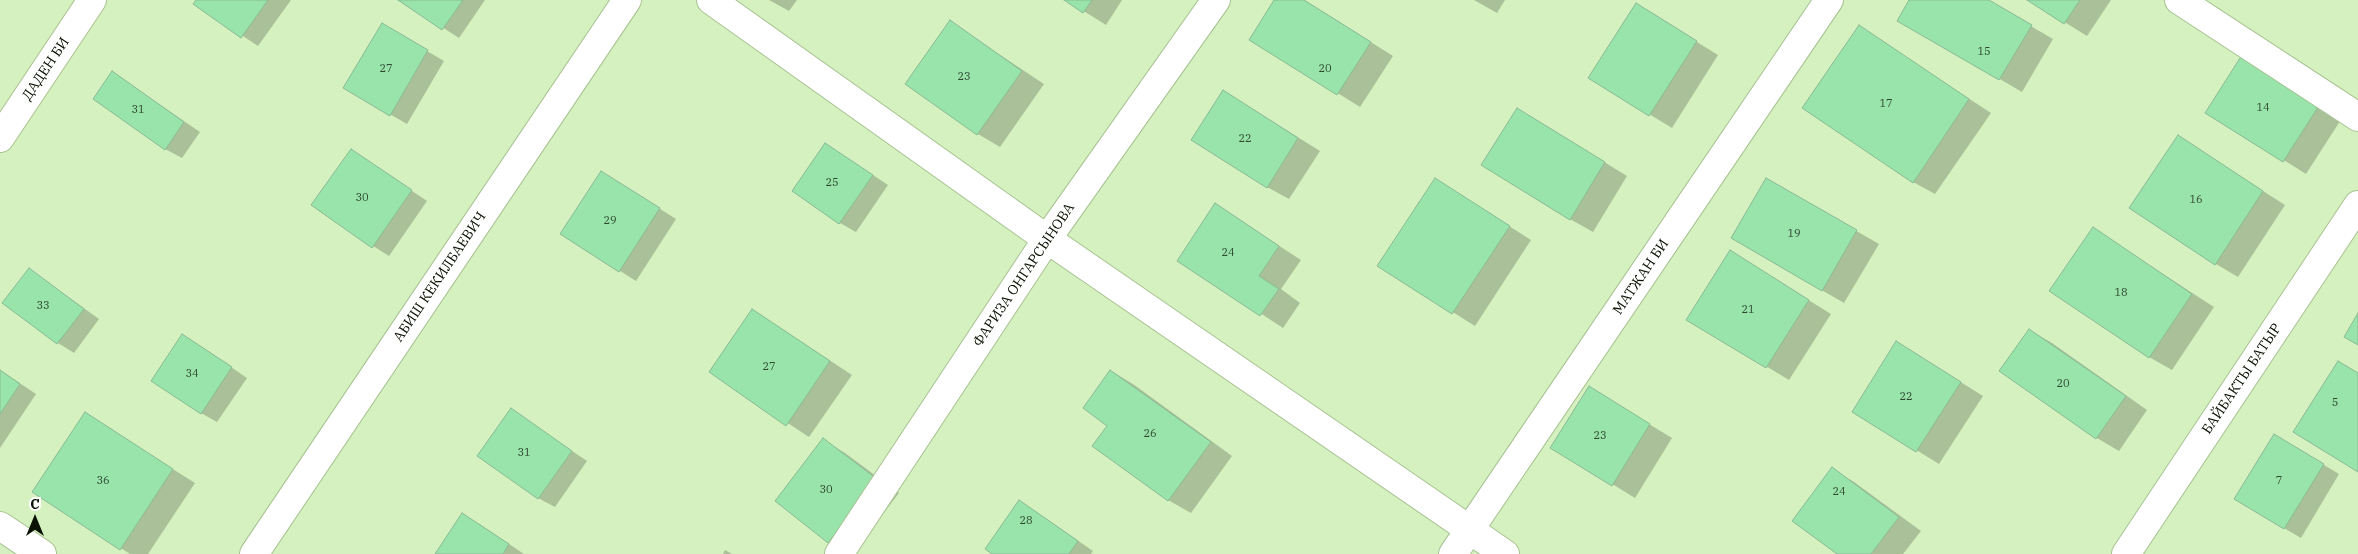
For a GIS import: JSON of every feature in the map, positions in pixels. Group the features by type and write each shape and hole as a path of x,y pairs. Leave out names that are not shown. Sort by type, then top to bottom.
{"street":[{"name":"ДАДЕН БИ","path":"0,138 92,0"},
{"name":"АБИШ КЕКИЛБАЕВИЧ","path":"254,554 628,0"},
{"path":"711,0 1047,239 1505,554"},
{"name":"ФАРИЗА ОНГАРСЫНОВА","path":"839,554 1047,239 1216,0"},
{"name":"МАТЖАН БИ","path":"1453,554 1829,0"},
{"path":"2179,0 2358,116"},
{"name":"БАЙБАКТЫ БАТЫР","path":"2126,554 2358,204"},
{"path":"0,526 42,554"}],"building":[{"path":"196,0 268,0 241,38 193,4"},
{"path":"398,0 463,0 442,30"},
{"path":"1064,0 1092,0 1083,13"},
{"path":"1274,0 1304,0 1371,42 1337,95 1249,40"},
{"path":"1909,0 1989,0 2032,25 1999,80 1897,21"},
{"path":"2027,0 2080,0 2064,24"},
{"path":"1636,3 1697,41 1649,116 1588,78"},
{"path":"950,20 1022,71 977,135 905,84"},
{"path":"382,23 428,50 390,116 343,88"},
{"path":"1859,25 1969,99 1913,183 1802,108"},
{"path":"2242,55 2320,104 2283,162 2205,113"},
{"path":"112,71 184,122 165,150 93,99"},
{"path":"1223,90 1298,138 1267,188 1191,140"},
{"path":"1517,108 1605,162 1570,220 1481,165"},
{"path":"2178,135 2263,191 2215,265 2129,208"},
{"path":"825,143 873,175 839,224 792,191"},
{"path":"351,149 412,190 372,248 311,205"},
{"path":"601,171 660,208 619,272 560,234"},
{"path":"1435,178 1510,226 1452,314 1377,266"},
{"path":"1766,178 1857,230 1822,291 1731,238"},
{"path":"1215,203 1279,246 1259,276 1279,289 1260,316 1177,261"},
{"path":"2093,227 2192,294 2149,358 2049,291"},
{"path":"1730,250 1809,300 1766,368 1686,320"},
{"path":"29,268 84,309 57,344 2,303"},
{"path":"752,309 830,361 786,426 709,372"},
{"path":"2358,313 2358,345 2344,337"},
{"path":"2029,329 2126,396 2096,439 1999,371"},
{"path":"182,334 232,367 201,414 151,381"},
{"path":"1896,341 1961,382 1916,452 1852,412"},
{"path":"2338,361 2358,373 2358,472 2293,432"},
{"path":"0,370 20,384 0,414"},
{"path":"1110,370 1211,442 1168,501 1092,446 1107,426 1083,408"},
{"path":"1589,386 1650,424 1612,486 1550,448"},
{"path":"511,408 572,451 538,499 477,456"},
{"path":"85,412 173,469 120,550 32,492"},
{"path":"2274,434 2324,464 2284,529 2234,499"},
{"path":"823,438 877,479 828,543 775,501"},
{"path":"1832,467 1899,517 1871,554 1837,554 1792,521"},
{"path":"1019,500 1078,541 1069,554 992,554 985,549"},
{"path":"462,513 509,544 503,554 435,554"}]}
